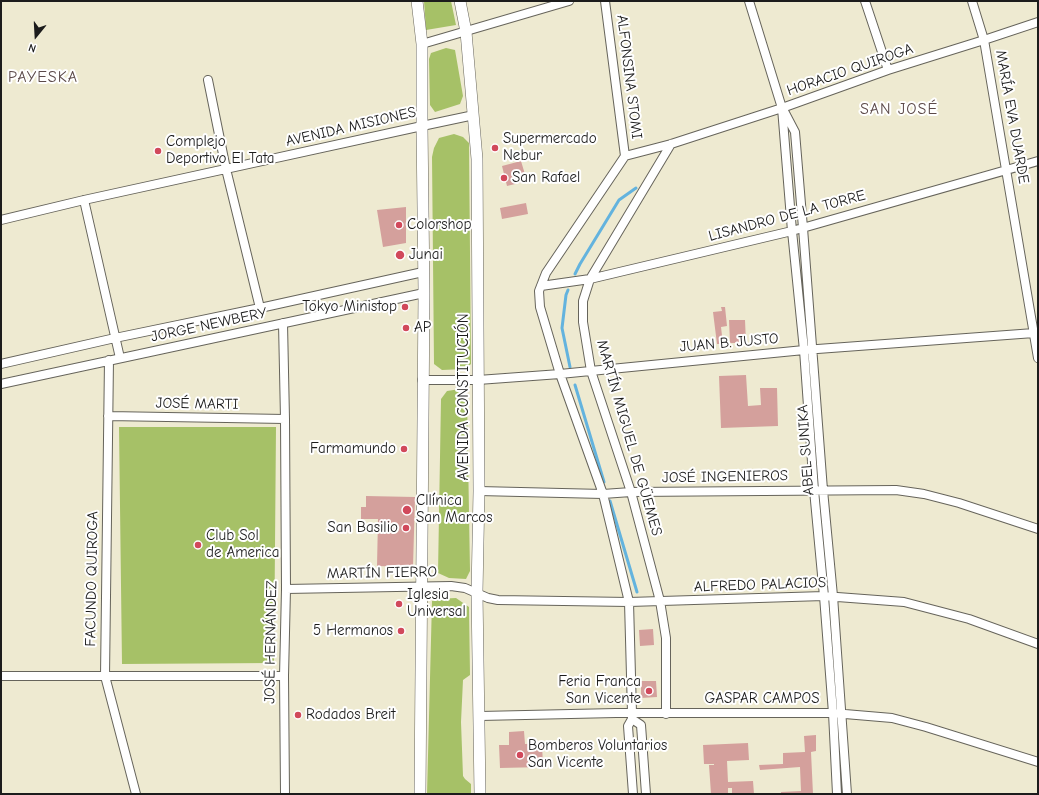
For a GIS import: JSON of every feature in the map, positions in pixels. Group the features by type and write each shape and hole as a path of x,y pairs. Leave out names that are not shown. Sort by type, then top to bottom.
{"main road":[{"path":"417,1 422,44 424,293 422,380 420,794"},
{"name":"AVENIDA CONSTITUCIÓN","path":"460,1 466,32 477,159 479,491 477,593 480,794"}],"street":[{"path":"422,44 569,1"},
{"name":"ALFONSINA STOMI","path":"605,1 625,156 671,144"},
{"name":"ABEL SUNIKA","path":"749,1 782,108 795,132 823,490 833,596 847,794"},
{"path":"865,1 888,70"},
{"name":"MARÍA EVA DUARDE","path":"972,1 984,40 1036,333 1038,358"},
{"name":"HORACIO QUIROGA","path":"671,144 782,108 888,70 1038,22"},
{"path":"208,80 226,169 260,308"},
{"name":"ABEL SUNIKA","path":"782,108 824,596 833,713 837,794"},
{"name":"AVENIDA MISIONES","path":"1,220 84,200 474,115"},
{"name":"MARTÍN MIGUEL DE GÜEMES","path":"666,714 666,638 660,601 631,492 591,371 582,322 583,301 590,279 671,144"},
{"path":"625,156 546,273 539,291 540,307 560,374 603,494 629,602 632,716 628,726 633,794"},
{"name":"LISANDRO DE LA TORRE","path":"541,286 590,279 792,231 1038,161"},
{"path":"84,200 120,358"},
{"name":"JORGE NEWBERY","path":"1,364 423,272"},
{"name":"JORGE NEWBERY","path":"1,384 424,293"},
{"name":"JOSÉ HERNÁNDEZ","path":"283,323 286,589 284,676 285,794"},
{"name":"JUAN B. JUSTO","path":"422,380 478,380 560,374 804,350 1036,333"},
{"name":"FACUNDO QUIROGA","path":"109,360 105,676 136,794"},
{"name":"JOSÉ MARTI","path":"108,416 285,419"},
{"name":"JOSÉ INGENIEROS","path":"479,491 603,494 631,492 896,490 924,494 959,503 1038,529"},
{"name":"MARTÍN FIERRO","path":"286,589 450,586 465,588 477,593"},
{"name":"ALFREDO PALACIOS","path":"477,593 488,598 498,600 629,602 833,596 904,602 969,619 1038,644"},
{"path":"1,676 284,676"},
{"name":"GASPAR CAMPOS","path":"480,716 632,716 666,714 833,713 892,718 1038,762"},
{"path":"632,716 641,725 646,794"}],"green space":[{"path":"424,1 451,1 456,25 426,30"},
{"path":"446,48 455,50 463,96 460,104 435,112 430,105 429,59 431,53"},
{"path":"454,134 463,137 469,143 471,364 465,369 442,370 434,364 432,157 434,148 439,138"},
{"path":"460,389 467,396 470,571 466,579 449,578 438,573 441,399 447,391"},
{"name":"Club Sol de America","path":"119,427 276,427 274,663 122,664"},
{"path":"456,598 469,607 470,675 463,680 461,722 463,776 471,784 471,794 427,794 432,601 436,599"}],"building":[{"path":"521,161 527,181 507,186 502,166"},
{"path":"526,203 528,214 502,219 500,208"},
{"path":"406,207 406,243 383,247 377,210"},
{"path":"721,307 725,307 727,326 721,327 723,344 717,344 713,312 722,311"},
{"path":"729,320 745,320 746,343 730,343"},
{"path":"746,375 748,406 761,405 760,388 777,388 778,426 721,428 719,376"},
{"path":"366,496 415,497 413,567 377,566 378,519 361,519 361,507 366,507"},
{"path":"653,629 654,645 640,646 639,630"},
{"path":"641,681 656,681 657,697 641,698"},
{"path":"524,731 525,744 542,743 543,767 500,768 499,745 509,745 509,732"},
{"path":"816,735 816,751 811,752 813,794 781,794 781,792 801,791 800,767 760,770 759,765 783,764 783,753 805,752 804,736"},
{"path":"748,743 749,760 727,761 728,782 753,781 754,794 732,794 732,788 728,788 728,794 711,794 709,765 714,764 704,764 703,745"}],"waterway":[{"path":"575,274 619,200 636,188"},
{"path":"568,290 562,328 570,367"},
{"path":"575,385 604,482"},
{"path":"610,501 637,592"}],"place":[{"name":"Supermercado Nebur","path":"495,148"},
{"name":"Complejo Deportivo El Tata","path":"158,151"},
{"name":"San Rafael","path":"504,178"},
{"name":"Colorshop","path":"399,225"},
{"name":"Junai","path":"400,255"},
{"name":"Tokyo Ministop","path":"405,307"},
{"name":"AP","path":"406,328"},
{"name":"Farmamundo","path":"404,449"},
{"name":"Cllínica San Marcos","path":"407,510"},
{"name":"San Basilio","path":"406,528"},
{"name":"Club Sol de America","path":"198,545"},
{"name":"Iglesia Universal","path":"399,604"},
{"name":"5 Hermanos","path":"401,631"},
{"name":"Feria Franca San Vicente","path":"649,691"},
{"name":"Rodados Breit","path":"298,715"},
{"name":"Bomberos Voluntarios San Vicente","path":"520,755"}],"district":[{"name":"PAYESKA","path":"43,77"},
{"name":"SAN JOSÉ","path":"899,109"}]}
